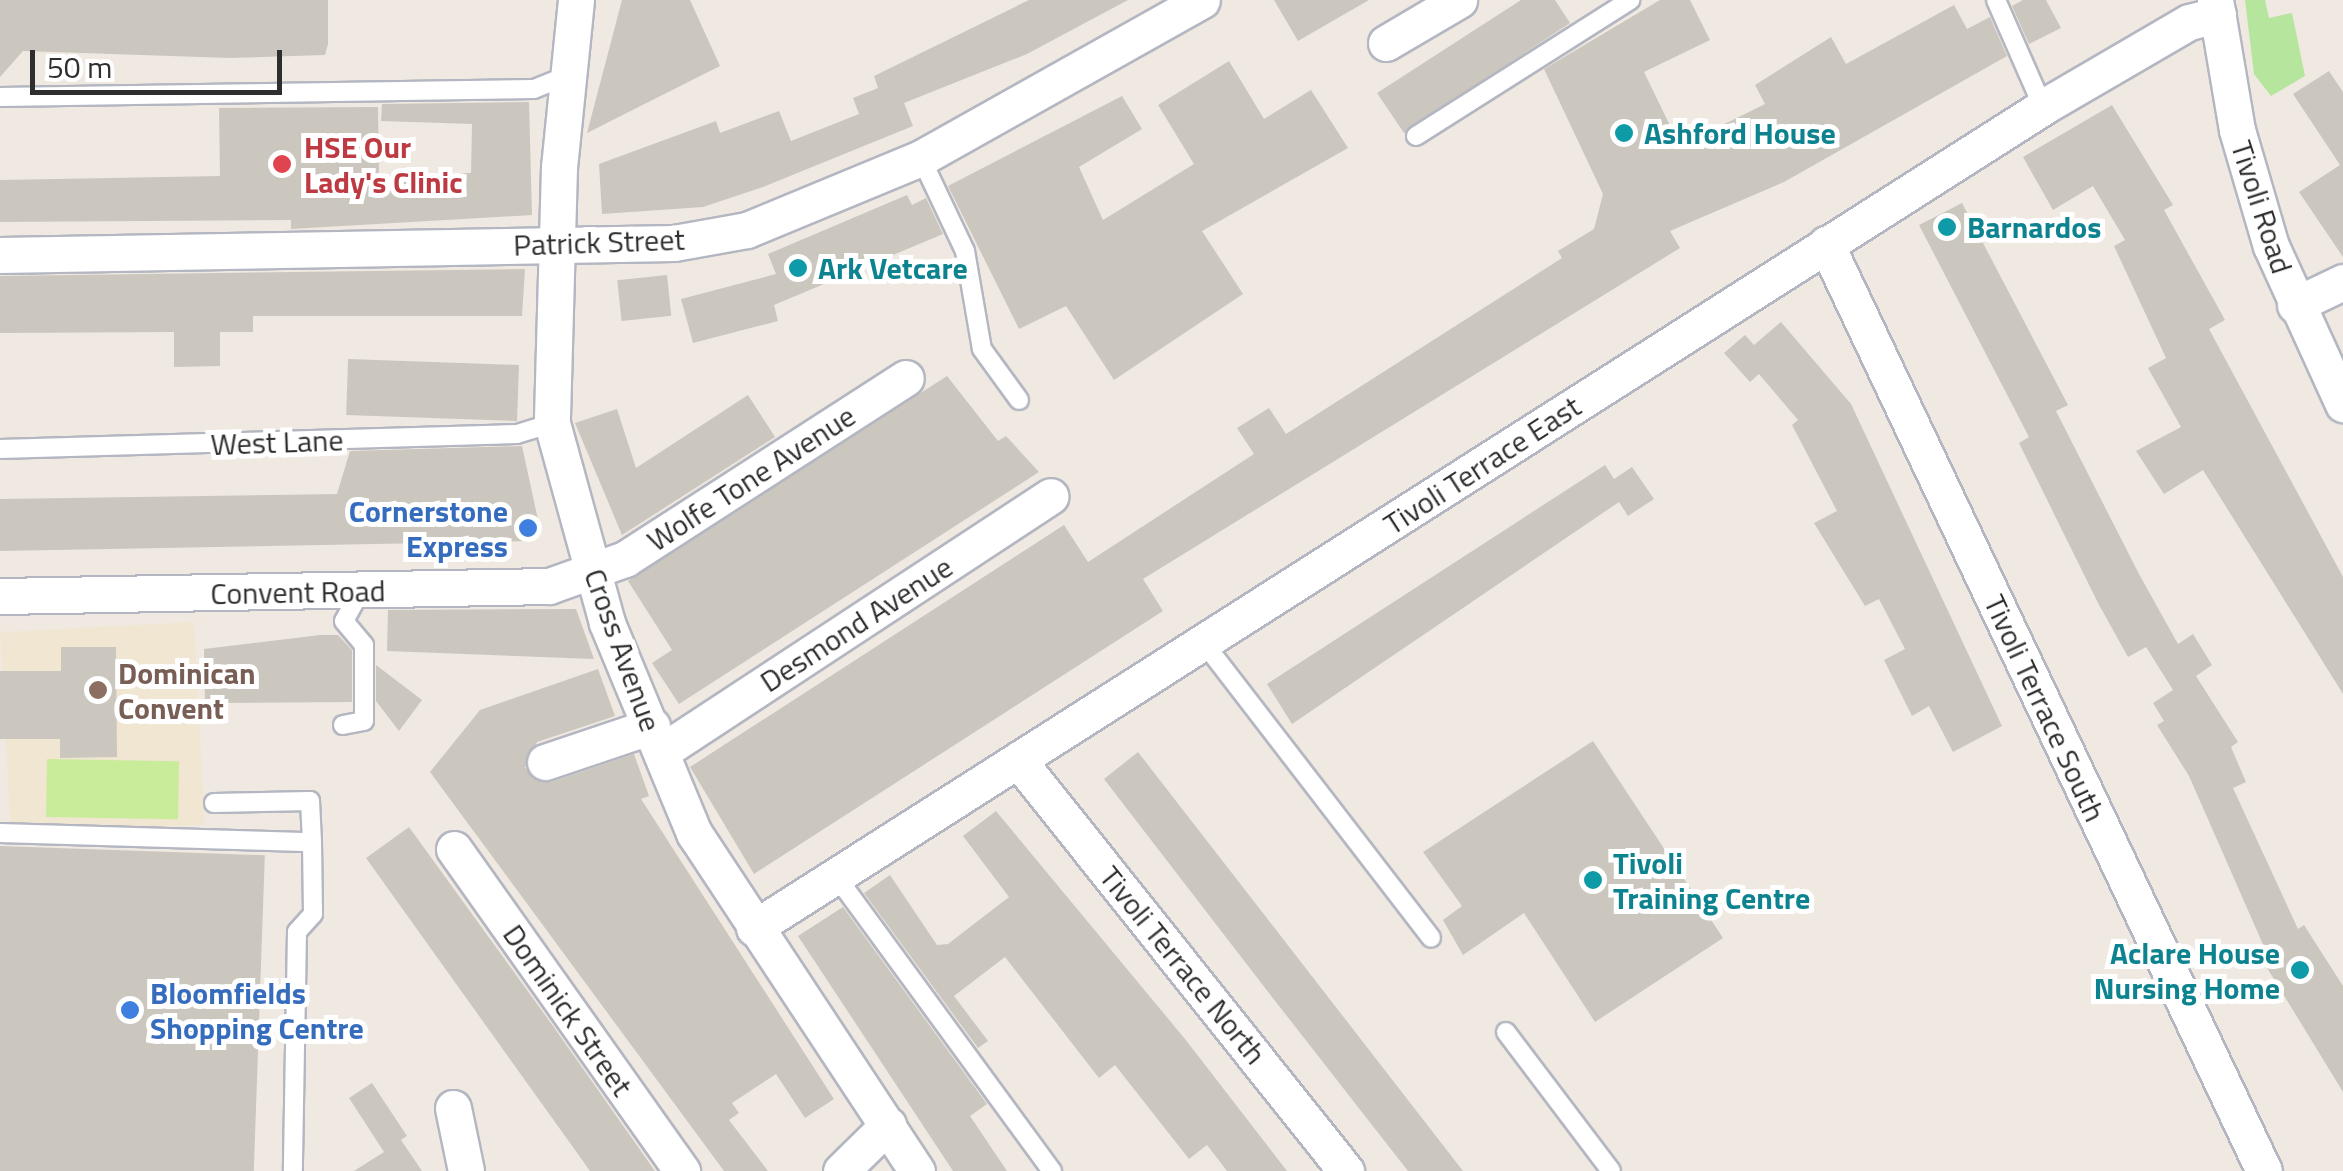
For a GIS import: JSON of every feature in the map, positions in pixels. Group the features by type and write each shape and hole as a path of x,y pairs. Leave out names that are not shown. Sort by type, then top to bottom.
{"street":[{"name":"Cross Avenue","path":"576,0 552,423 594,574 680,806 754,928 918,1171"},
{"name":"Patrick Street","path":"0,256 674,243 747,230 921,158 1162,10 1202,0"},
{"path":"1386,44 1449,2"},
{"name":"Tivoli Terrace East","path":"754,928 2043,107 2216,8"},
{"name":"Tivoli Road","path":"2216,8 2237,130 2295,305 2343,404"},
{"name":"Tivoli Terrace South","path":"1826,244 2264,1171"},
{"path":"2295,305 2343,282"},
{"name":"Wolfe Tone Avenue","path":"594,574 906,378"},
{"name":"Desmond Avenue","path":"545,762 657,739 1050,496"},
{"name":"Convent Road","path":"0,596 549,586 594,574"},
{"name":"Tivoli Terrace North","path":"1018,760 1346,1171"},
{"name":"Dominick Street","path":"454,849 682,1171"},
{"path":"453,1108 466,1171"},
{"path":"840,1171 888,1125"}],"lane":[{"path":"1416,136 1630,0"},
{"path":"1996,0 2043,107"},
{"path":"0,97 534,89 569,75"},
{"path":"921,158 964,251 982,349 1020,400"},
{"name":"West Lane","path":"0,449 516,434 552,423"},
{"path":"343,725 364,721 364,645 344,621 360,592"},
{"path":"1204,642 1431,938"},
{"path":"214,803 310,801 313,914 297,932 292,1171"},
{"path":"0,833 312,842"},
{"path":"836,876 1052,1171"},
{"path":"1506,1032 1611,1171"}],"shaded area":[{"name":"Dominican Convent","path":"194,622 205,825 11,835 0,632"}],"green space":[{"path":"2245,0 2265,0 2269,18 2292,13 2305,76 2271,96 2254,74"},
{"path":"47,759 179,761 178,819 46,817"}],"building":[{"path":"0,0 328,0 328,44 325,55 230,58 23,51 0,77"},
{"path":"622,0 690,0 720,66 587,133"},
{"path":"1029,0 1128,0 1027,54 904,103 913,126 703,207 602,214 599,164 716,121 720,133 779,111 791,141 859,114 853,98 878,88 874,76"},
{"path":"1274,0 1369,0 1298,41"},
{"path":"1521,0 1555,0 1570,23 1404,133 1377,93"},
{"path":"1660,0 1690,0 1710,40 1644,72 1680,146 1765,104 1755,85 1831,37 1846,64 1954,5 1967,29 1990,17 2007,56 1784,182 1670,231 1680,248 1143,579 1163,611 754,874 690,767 1064,525 1088,562 1254,454 1237,428 1269,408 1286,434 1562,258 1558,251 1594,229 1603,194 1544,69"},
{"path":"2023,0 2046,0 2061,28 2029,44 2012,6"},
{"path":"1229,61 1264,119 1311,90 1348,148 1202,231 1243,294 1114,380 1066,306 1019,329 948,186 1122,96 1142,129 1079,167 1103,220 1194,164 1158,105"},
{"path":"2329,71 2343,92 2343,257 2299,192 2340,165 2293,94"},
{"path":"529,102 532,215 291,229 291,220 0,222 0,180 220,176 219,108 378,107 379,175 471,173 472,124 381,121 382,104"},
{"path":"2112,105 2173,205 2164,210 2225,320 2209,329 2343,577 2343,694 2203,470 2164,494 2136,451 2181,427 2148,368 2166,358 2114,246 2125,240 2093,186 2053,210 2023,157"},
{"path":"907,195 912,205 926,198 943,234 774,305 778,321 693,343 681,299 776,274 768,254"},
{"path":"1962,203 2068,405 2056,411 2139,574 2178,644 2193,634 2212,665 2196,676 2238,742 2231,747 2246,782 2233,788 2298,929 2304,925 2343,986 2343,1092 2258,953 2265,949 2189,776 2157,725 2164,721 2153,703 2173,690 2146,647 2128,657 2098,603 2019,443 2029,437 1919,225"},
{"path":"525,269 522,316 253,316 253,332 220,332 220,366 174,367 174,332 0,333 0,276"},
{"path":"667,275 671,316 622,321 617,280"},
{"path":"1781,322 1851,404 2002,726 1953,752 1929,706 1912,716 1884,660 1905,649 1879,599 1865,606 1814,523 1837,511 1792,425 1798,420 1759,374 1750,382 1724,353 1745,335 1754,345"},
{"path":"348,359 519,365 517,421 346,415"},
{"path":"947,376 998,441 1006,436 1039,472 679,704 652,663 672,650 628,581"},
{"path":"748,395 775,437 622,535 575,423 617,409 636,468"},
{"path":"522,446 540,529 530,541 0,551 0,499 337,494 350,451"},
{"path":"1605,465 1614,479 1632,467 1654,499 1628,516 1619,502 1292,724 1267,684"},
{"path":"576,609 594,659 387,651 388,610"},
{"path":"338,635 352,650 352,702 205,703 204,649"},
{"path":"61,647 116,647 117,757 60,758 60,739 0,739 0,671 61,671"},
{"path":"376,665 422,700 399,731 376,701"},
{"path":"598,669 615,716 537,742 525,768 551,782 634,754 649,796 641,799 834,1099 805,1118 776,1074 732,1103 739,1113 729,1120 768,1171 724,1171 430,772 480,710"},
{"name":"Tivoli Training Centre","path":"1593,741 1723,938 1595,1022 1524,913 1463,955 1443,920 1462,906 1423,852"},
{"path":"1138,752 1463,1171 1408,1171 1272,997 1104,779"},
{"path":"996,811 1185,1039 1287,1171 1227,1171 1207,1145 1189,1159 1115,1065 1099,1078 1005,957 954,996 988,1041 978,1048 864,893 890,875 937,945 948,944 1009,897 963,836"},
{"path":"409,827 655,1171 590,1171 366,858"},
{"name":"Bloomfields Shopping Centre","path":"0,846 265,855 254,1171 0,1171"},
{"path":"843,907 987,1104 970,1116 1007,1171 953,1171 798,936"},
{"path":"372,1083 407,1136 401,1140 422,1171 354,1171 384,1152 349,1098"}],"place":[{"name":"Ashford House","path":"1624,133"},
{"name":"HSE Our Lady's Clinic","path":"282,164"},
{"name":"Barnardos","path":"1947,227"},
{"name":"Ark Vetcare","path":"798,268"},
{"name":"Cornerstone Express","path":"528,528"},
{"name":"Dominican Convent","path":"98,690"},
{"name":"Tivoli Training Centre","path":"1593,880"},
{"name":"Aclare House Nursing Home","path":"2300,970"},
{"name":"Bloomfields Shopping Centre","path":"130,1010"}]}
